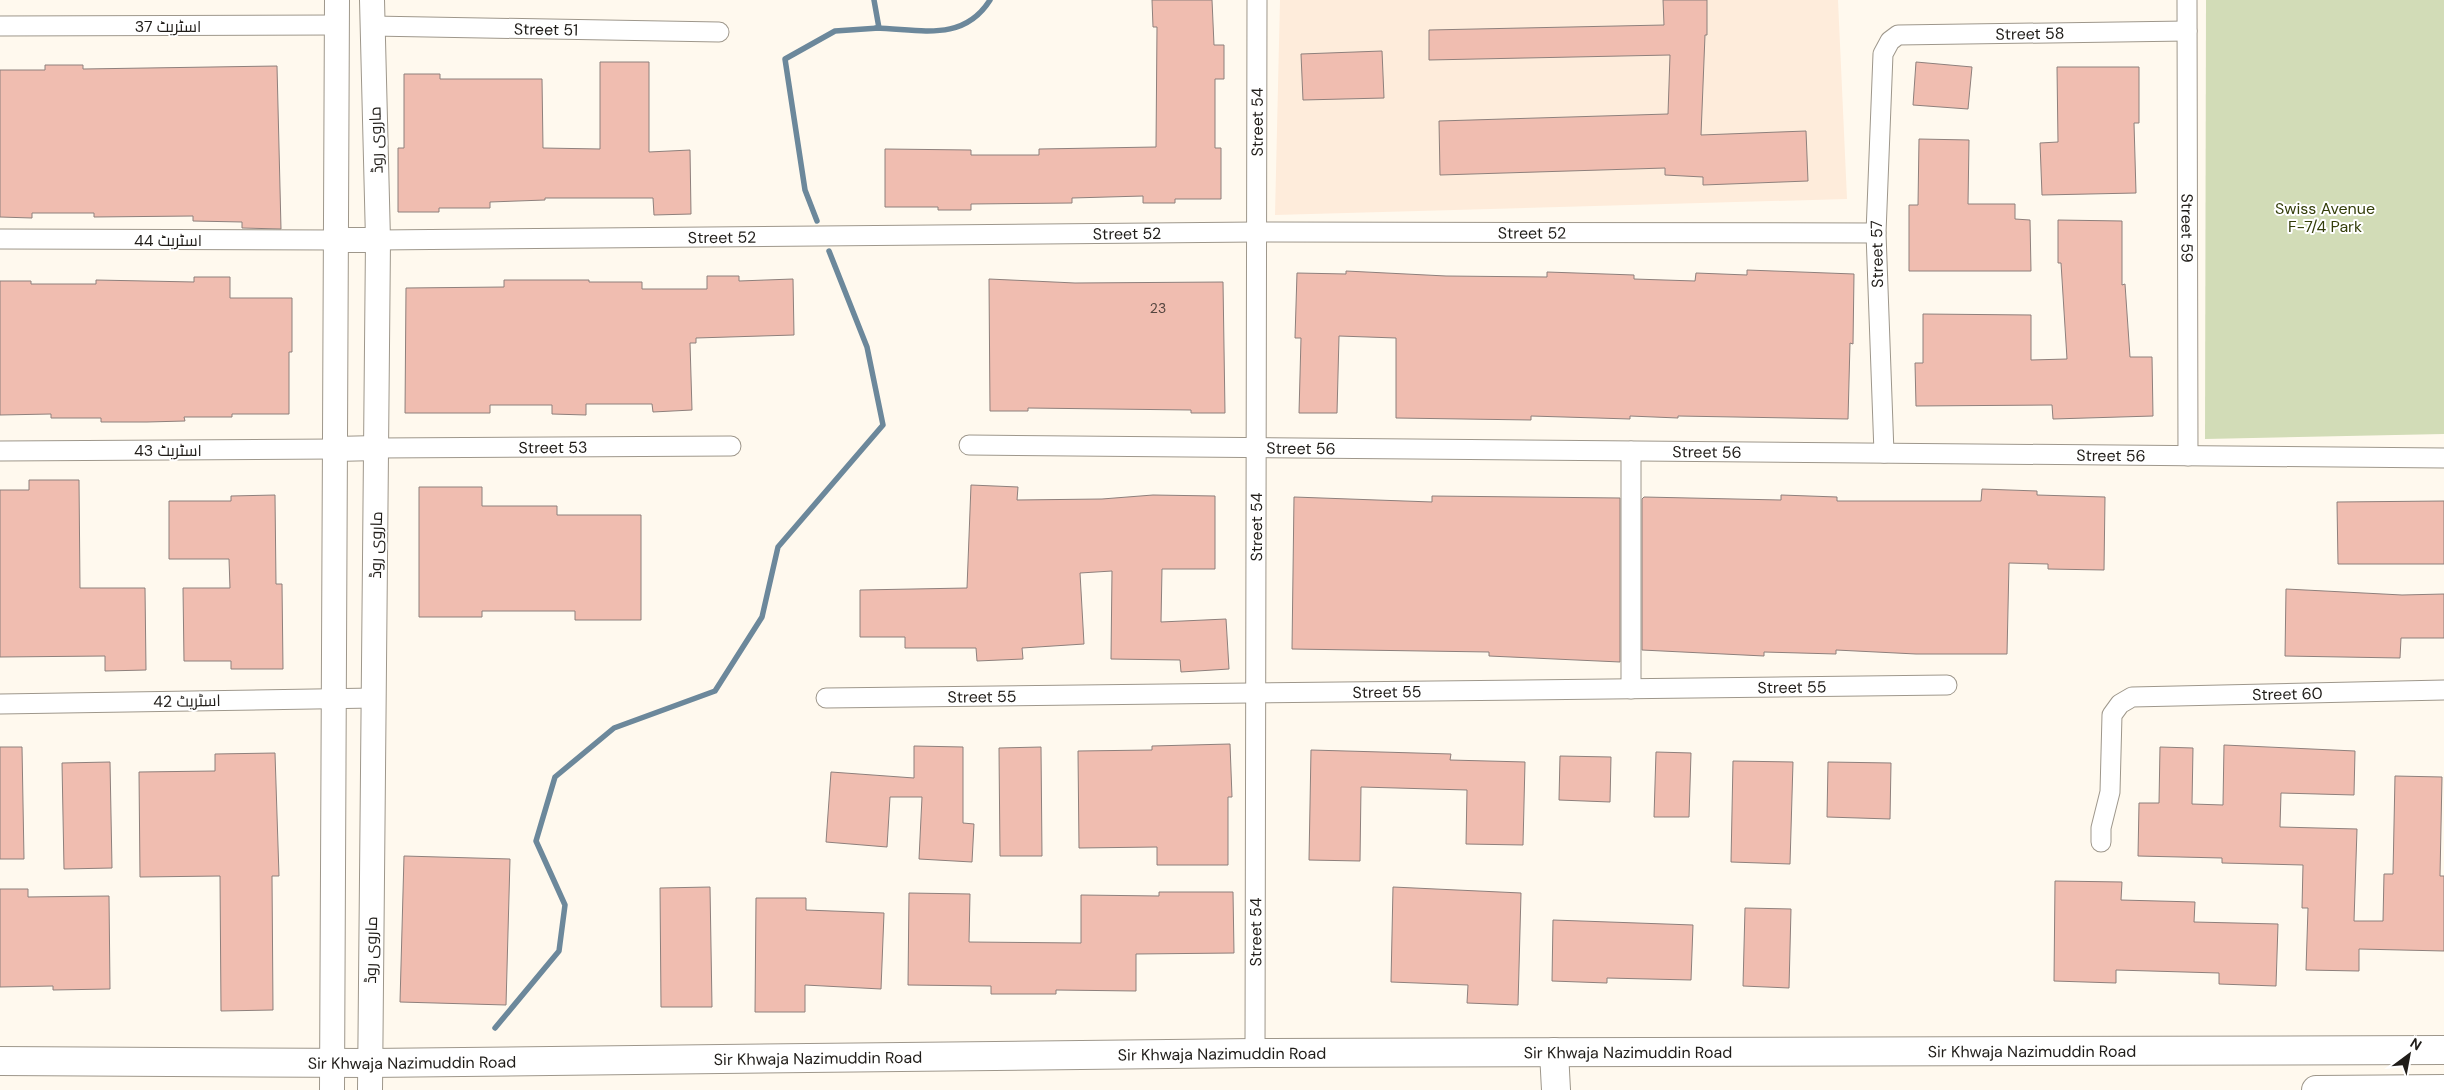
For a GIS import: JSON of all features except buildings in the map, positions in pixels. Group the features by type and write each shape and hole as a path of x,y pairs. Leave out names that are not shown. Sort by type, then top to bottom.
{"main road":[{"name":"Sir Khwaja Nazimuddin Road","path":"0,1061 369,1063 1256,1053 2444,1050"},
{"path":"1554,1052 1556,1090"},
{"path":"2316,1090 2444,1089"}],"street":[{"path":"332,1090 334,1063 337,0"},
{"name":"ماروی روڈ","path":"370,1090 378,240 372,0"},
{"name":"Street 54","path":"1256,1053 1257,0"},
{"name":"Street 59","path":"2187,0 2188,456"},
{"path":"336,25 372,26"},
{"name":"اسٹریٹ 37","path":"0,26 336,25"},
{"name":"Street 51","path":"372,26 719,32"},
{"name":"Street 58","path":"1883,54 1890,41 1898,35 2187,31"},
{"name":"Street 57","path":"1883,54 1876,233 1884,453"},
{"name":"Street 52","path":"378,240 1256,232 1876,233"},
{"name":"اسٹریٹ 44","path":"0,239 336,240"},
{"path":"336,240 378,240"},
{"name":"Street 56","path":"969,445 2444,458"},
{"name":"Street 53","path":"377,448 731,446"},
{"path":"335,449 377,448"},
{"name":"اسٹریٹ 43","path":"0,450 335,449"},
{"path":"1631,451 1631,689"},
{"name":"Street 55","path":"826,698 1947,685"},
{"name":"Street 60","path":"2101,842 2101,828 2110,792 2112,715 2120,704 2132,697 2444,690"},
{"name":"اسٹریٹ 42","path":"0,704 374,698"}],"shaded area":[{"path":"1280,0 1838,0 1847,199 1275,215"}],"green space":[{"name":"Swiss Avenue F-7/4 Park","path":"2206,0 2444,0 2444,434 2205,439"}],"waterway":[{"path":"817,221 805,190 785,59 835,31 879,28 874,0"},
{"path":"876,28 924,31 953,28 967,23 979,14 990,0"},
{"path":"495,1028 559,951 565,905 536,841 555,777 614,728 715,691 762,617 778,547 883,425 867,347 829,251"}]}
